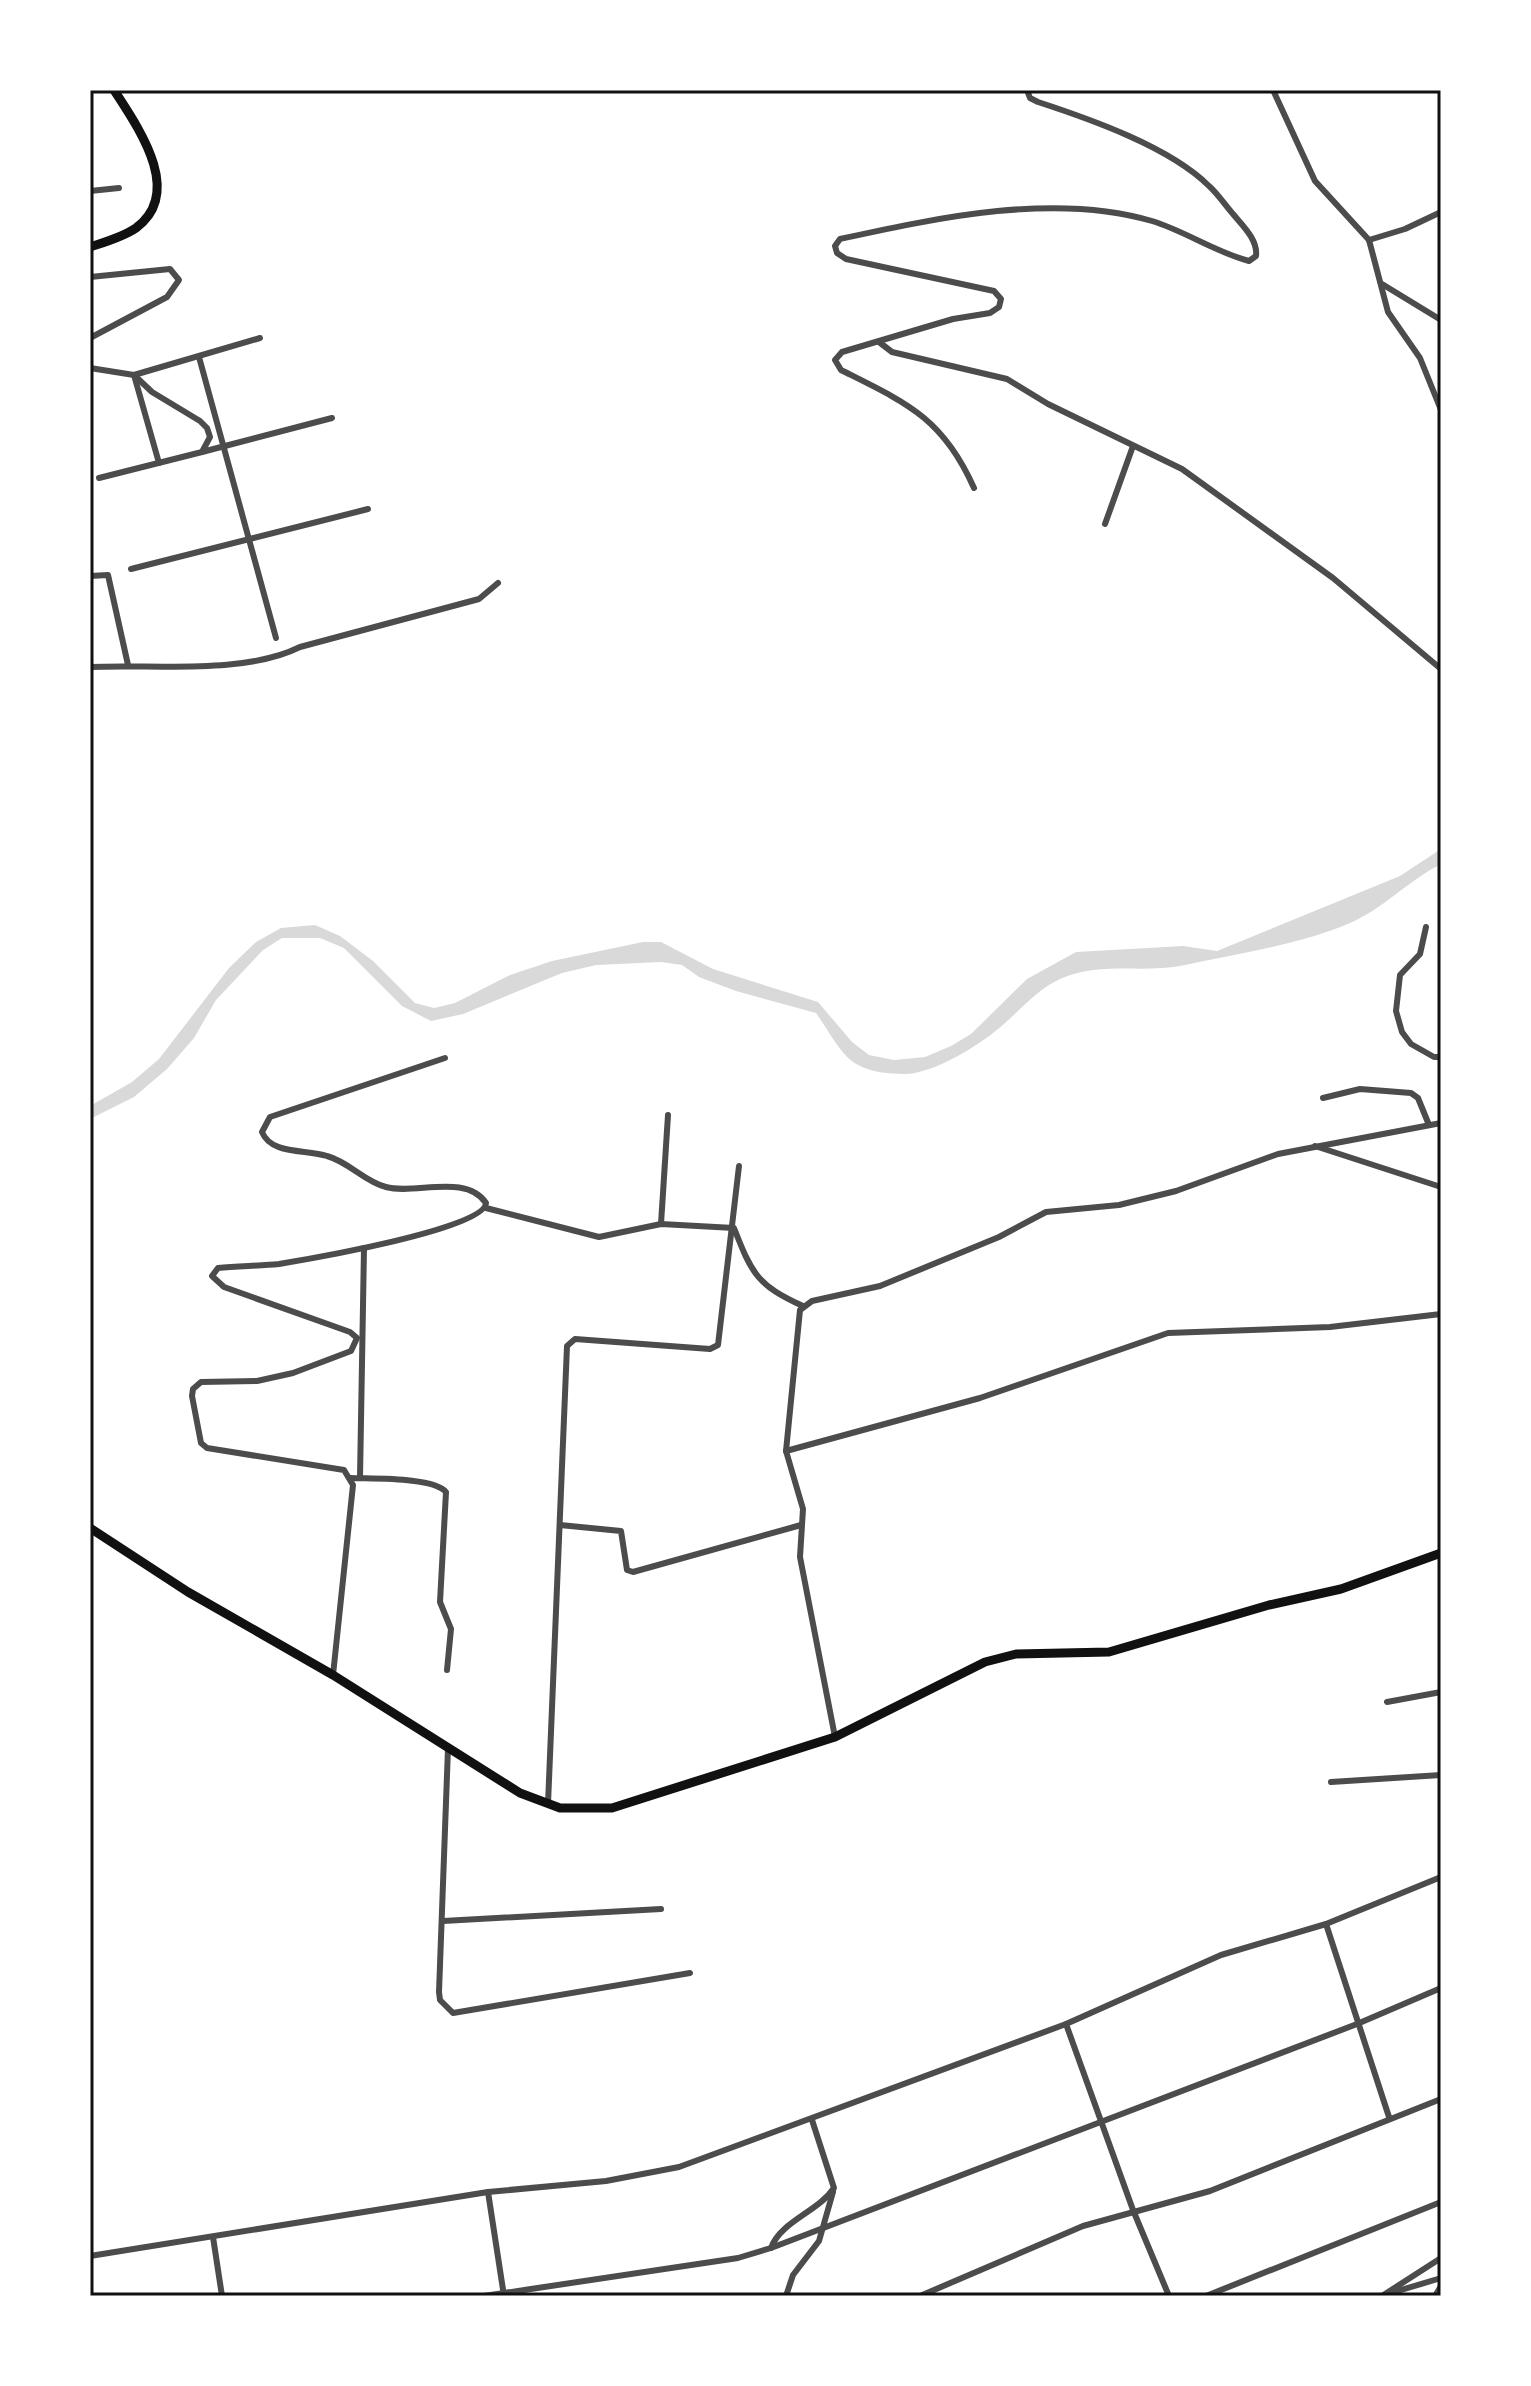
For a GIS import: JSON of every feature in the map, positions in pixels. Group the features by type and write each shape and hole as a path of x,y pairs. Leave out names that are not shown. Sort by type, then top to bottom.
{"main road":[{"path":"90,247 137,227 150,213 157,196 157,171 114,90"},
{"path":"90,1528 188,1592 333,1675 520,1793 560,1808 612,1808 835,1737 985,1662 1016,1654 1109,1652 1269,1605 1341,1589 1441,1553"}],"street":[{"path":"974,488 944,434 905,402 836,365 835,356 953,319 990,313 999,307 1001,299 994,291 846,259 837,253 835,246 840,239 968,213 1048,210 1138,218 1184,234 1228,256 1249,261 1256,256 1255,244 1245,227 1209,185 1185,167 1125,137 1038,102 1030,98 1027,90"},
{"path":"1273,90 1315,181 1369,240 1388,312 1420,358 1441,410"},
{"path":"90,191 119,188"},
{"path":"1369,240 1405,229 1441,212"},
{"path":"90,277 170,269 179,280 167,297 90,338"},
{"path":"1382,284 1441,320"},
{"path":"90,368 134,375 260,338"},
{"path":"879,342 892,352 1007,379 1182,469 1298,551 1441,669"},
{"path":"199,357 276,638"},
{"path":"134,375 152,392 207,428 210,437 202,452"},
{"path":"134,375 159,463"},
{"path":"99,478 332,418"},
{"path":"1105,524 1133,446"},
{"path":"131,569 368,509"},
{"path":"90,576 108,575 128,665"},
{"path":"90,667 221,664 284,655 300,647 479,599 498,583"},
{"path":"1426,927 1420,954 1400,975 1396,1011 1402,1032 1411,1044 1434,1057 1441,1057"},
{"path":"445,1058 270,1117 262,1132 266,1142 274,1146 327,1156 388,1188 458,1189 482,1197 486,1208"},
{"path":"1323,1098 1360,1089 1411,1093 1418,1098 1429,1125"},
{"path":"661,1224 668,1115"},
{"path":"734,1228 751,1271 766,1288 803,1306 880,1286 999,1237 1046,1212 1119,1205 1314,1146 1441,1123"},
{"path":"1314,1146 1441,1187"},
{"path":"548,1804 570,1341 710,1349 718,1345 739,1166"},
{"path":"333,1675 353,1485 351,1478 344,1470 207,1448 201,1443 192,1396 201,1382 257,1381 293,1373 351,1351 357,1338 350,1332 224,1287 212,1276 215,1270 278,1264 364,1248 463,1223 486,1208 599,1237 661,1224 734,1228"},
{"path":"360,1478 364,1248"},
{"path":"803,1306 786,1451 803,1509 800,1557 835,1737"},
{"path":"786,1451 980,1398 1168,1333 1330,1327 1441,1314"},
{"path":"351,1478 424,1483 441,1486 446,1492 440,1602 451,1629 447,1670"},
{"path":"560,1525 621,1531 627,1570 633,1572 801,1525"},
{"path":"1387,1702 1441,1692"},
{"path":"448,1748 439,1992 440,2000 453,2013 690,1973"},
{"path":"1331,1782 1441,1775"},
{"path":"90,2256 488,2192 606,2181 679,2167 1066,2024 1221,1955 1326,1924 1441,1877"},
{"path":"443,1921 661,1909"},
{"path":"1326,1924 1389,2117"},
{"path":"484,2296 738,2258 771,2248 1357,2024 1441,1988"},
{"path":"1066,2024 1133,2210 1169,2296"},
{"path":"920,2296 1083,2226 1210,2191 1389,2117 1441,2099"},
{"path":"786,2296 793,2275 819,2241 834,2188 812,2120"},
{"path":"771,2248 775,2237 815,2208 834,2188"},
{"path":"488,2192 504,2294"},
{"path":"1206,2296 1441,2202"},
{"path":"213,2237 222,2296"},
{"path":"1383,2296 1441,2258"},
{"path":"1383,2296 1441,2278"},
{"path":"1435,2296 1441,2286"}],"shaded area":[{"path":"1441,849 1441,864 1350,923 1290,943 1185,965 1091,970 1060,979 1044,988 995,1032 970,1049 942,1064 903,1074 869,1070 858,1065 841,1050 816,1013 736,991 699,977 682,965 661,962 596,965 562,973 463,1014 431,1021 402,1006 344,948 320,938 282,938 263,950 216,1000 194,1038 167,1069 134,1097 90,1119 90,1106 132,1082 159,1059 229,968 256,942 281,928 315,925 340,936 373,961 415,1003 434,1008 455,1003 510,975 552,961 643,942 661,942 713,969 818,1002 852,1042 869,1055 894,1060 925,1057 951,1046 971,1034 1027,979 1076,952 1183,946 1217,951 1400,876"}]}
